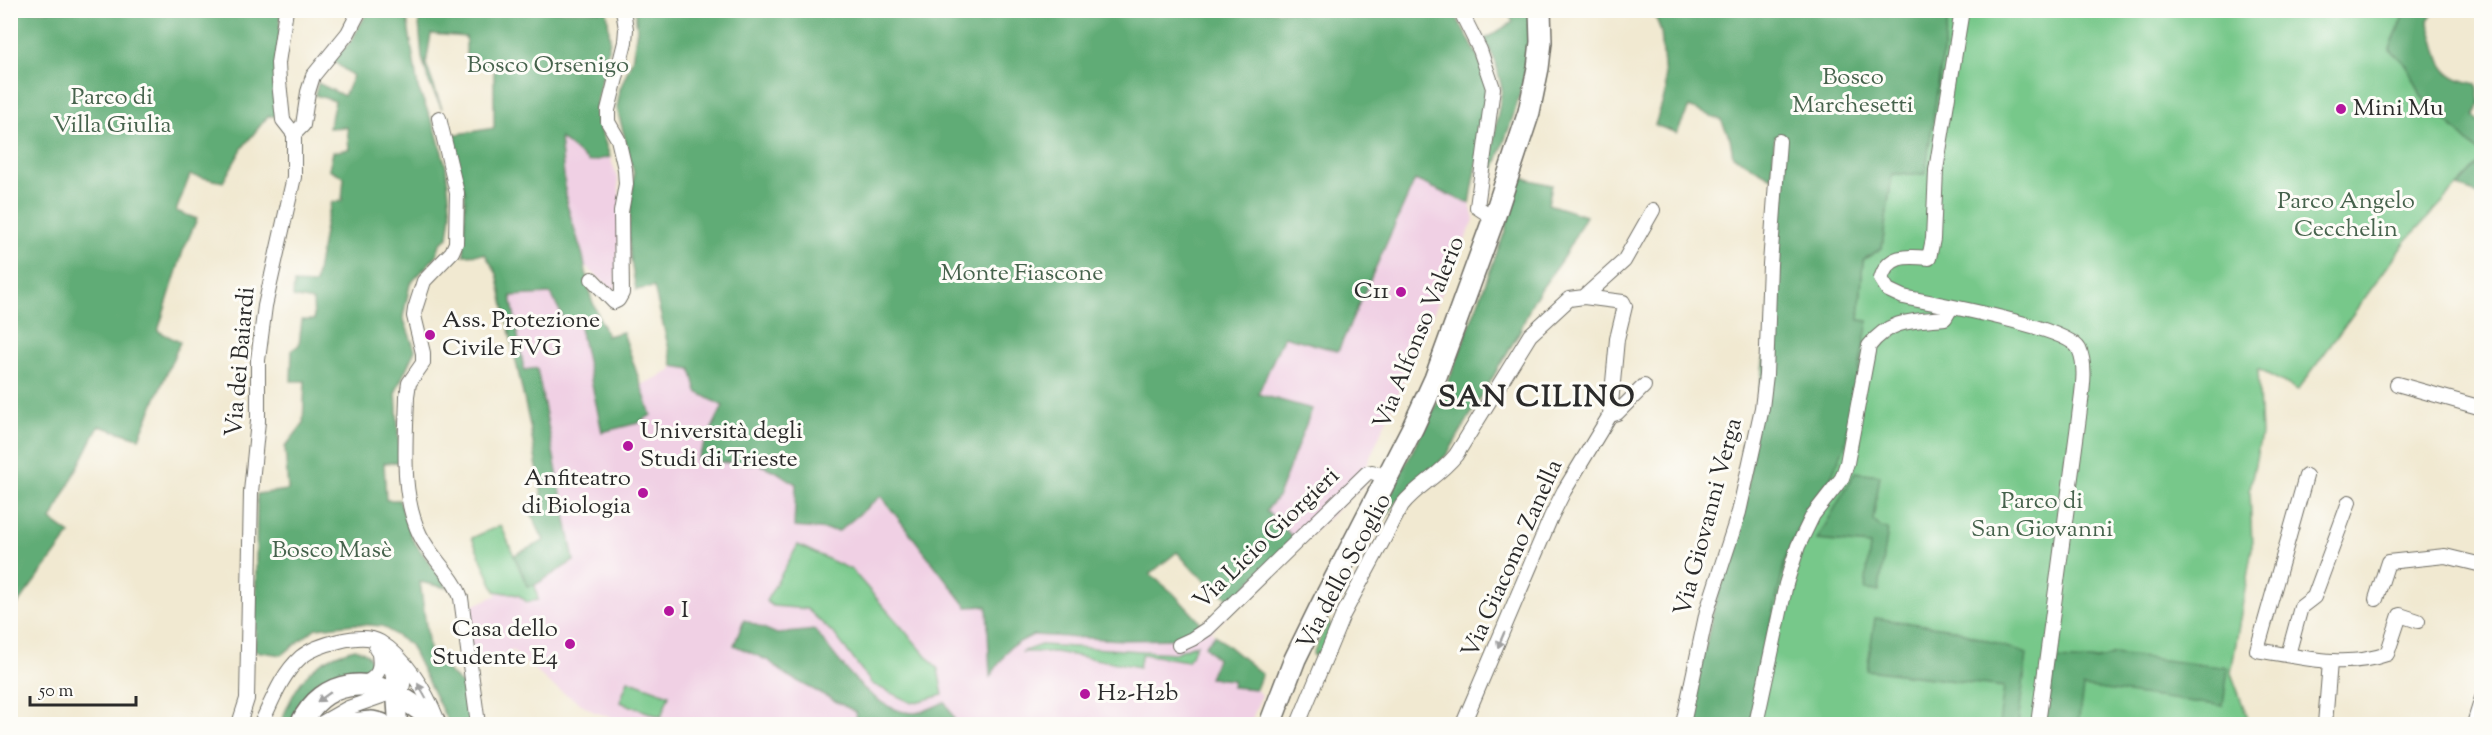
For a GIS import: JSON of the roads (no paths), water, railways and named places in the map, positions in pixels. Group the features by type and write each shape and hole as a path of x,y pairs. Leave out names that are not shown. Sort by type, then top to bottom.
{"main road":[{"name":"Via Alfonso Valerio","path":"1270,724 1295,659 1435,379 1494,218 1534,89 1541,42 1540,10"},
{"path":"301,724 307,712 329,692 358,685 379,687 396,693 437,724"},
{"path":"396,693 398,724"},
{"path":"348,724 372,722 381,724"}],"street":[{"name":"Via dei Baiardi","path":"239,724 247,699 250,492 258,421 258,360 265,306 294,177 294,134 283,120 278,63 286,10"},
{"path":"294,134 303,125 313,76 348,33 360,10"},
{"path":"592,279 614,302 622,294 621,212 626,184 625,169 618,139 608,122 608,110 625,42 626,29 623,10"},
{"path":"1460,10 1480,50 1493,88 1477,207 1494,218"},
{"path":"1962,10 1936,170 1933,239 1929,258 1894,259 1884,266 1881,279 1888,290 1904,297 2059,334 2072,340 2080,351 2083,377 2079,417 2038,724"},
{"path":"439,118 458,193 456,243 452,252 424,281 414,309 423,363 409,383 406,396 408,486 410,504 419,534 437,562 453,581 461,598 478,724"},
{"name":"Via Giovanni Verga","path":"1683,724 1707,611 1739,512 1762,408 1766,375 1770,264 1779,141"},
{"name":"Via dello Scoglio","path":"1298,724 1343,615 1402,505 1443,472 1456,455 1530,335 1569,299 1584,297 1624,261 1653,210"},
{"name":"Via Giacomo Zanella","path":"1463,724 1551,517 1610,415 1617,339 1624,306 1623,302 1611,298 1584,297"},
{"path":"1756,724 1786,584 1797,546 1813,515 1842,478 1847,463 1857,399 1869,346 1880,332 1888,328 1897,324 1945,318 1951,308"},
{"path":"2397,384 2481,408"},
{"name":"Via Giacomo Zanella","path":"1610,415 1617,413 1644,386"},
{"name":"Via Licio Giorgieri","path":"1179,645 1208,628 1367,473 1372,472 1387,477"},
{"path":"2307,476 2257,650 2330,662 2370,660 2387,654 2400,615 2418,621"},
{"path":"2289,655 2301,607 2314,597 2349,502"},
{"path":"2376,599 2388,562 2445,556 2481,565"},
{"path":"1321,606 1343,615"},
{"path":"261,724 278,687 302,657 319,646 348,639 378,641 401,661 420,686 437,724"},
{"path":"358,640 378,649 391,667 396,693"},
{"path":"358,685 371,680 379,672 378,649"},
{"path":"1295,659 1319,669"},
{"path":"320,724 348,708 402,689 405,681 401,661"},
{"path":"2325,724 2330,662"},
{"path":"2474,724 2481,698"}],"place":[{"name":"Mini Mu","path":"2341,109"},
{"name":"C11","path":"1401,292"},
{"name":"Ass. Protezione Civile FVG","path":"430,335"},
{"name":"Università degli Studi di Trieste","path":"628,446"},
{"name":"Anfiteatro di Biologia","path":"643,493"},
{"name":"I","path":"669,611"},
{"name":"Casa dello Studente E4","path":"570,644"},
{"name":"H2-H2b","path":"1085,694"}],"district":[{"name":"SAN CILINO","path":"1537,398"}],"park label":[{"name":"Bosco Orsenigo","path":"548,66"},
{"name":"Bosco Marchesetti","path":"1853,92"},
{"name":"Parco di Villa Giulia","path":"112,112"},
{"name":"Parco Angelo Cecchelin","path":"2346,216"},
{"name":"Monte Fiascone","path":"1022,274"},
{"name":"Parco di San Giovanni","path":"2042,516"},
{"name":"Bosco Masè","path":"332,551"}]}
